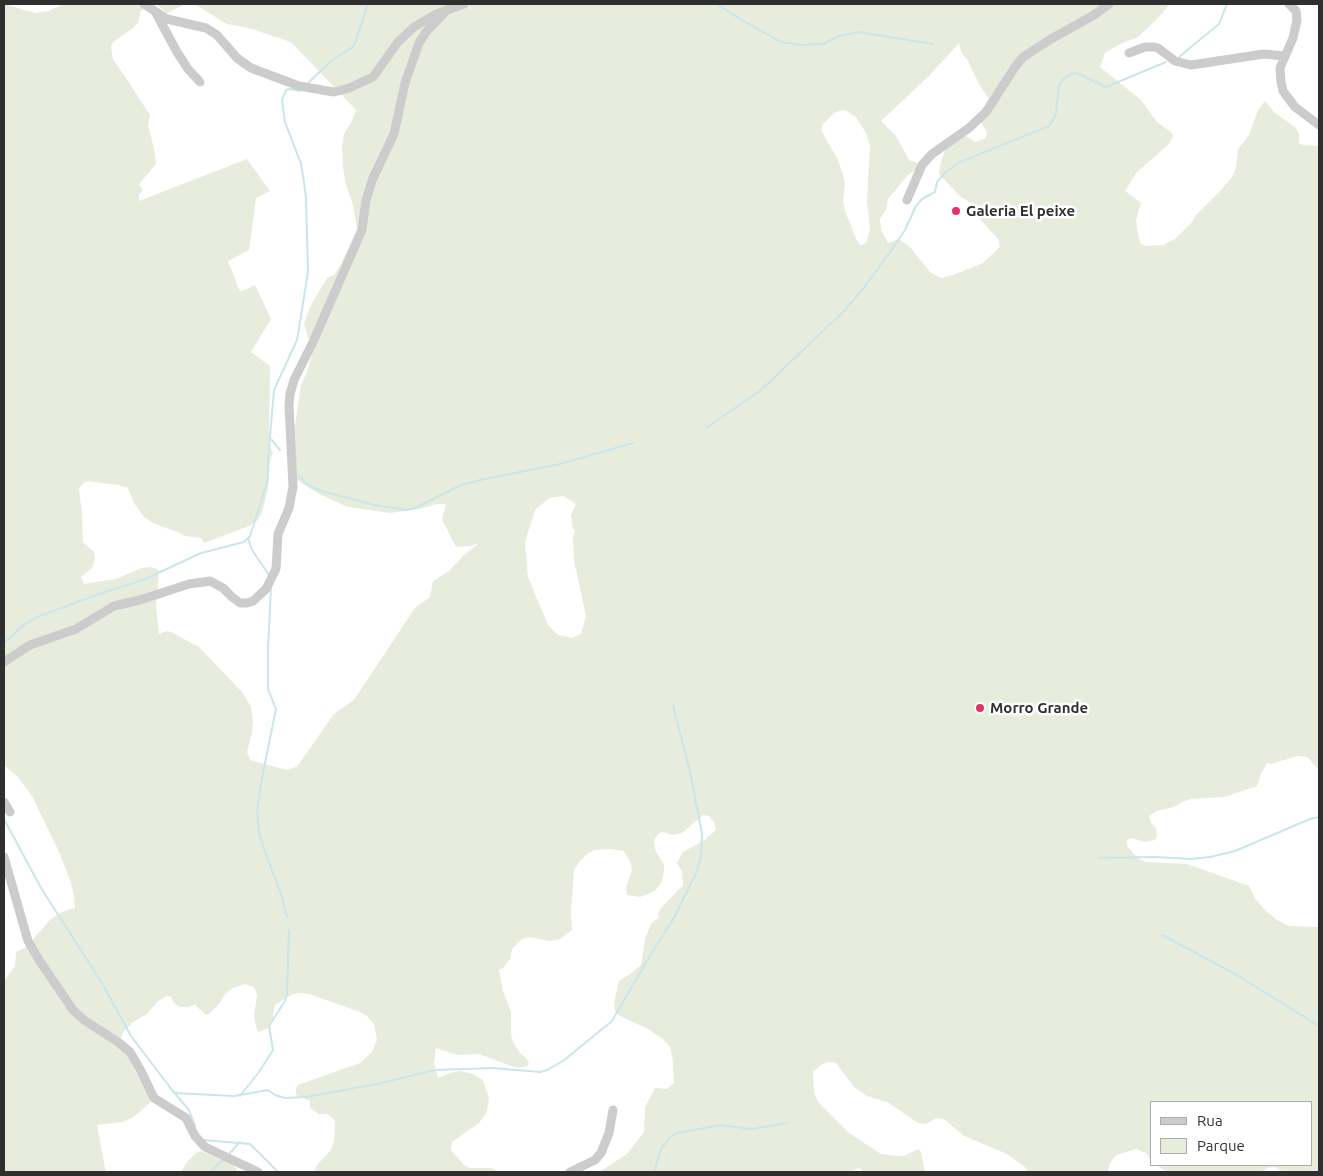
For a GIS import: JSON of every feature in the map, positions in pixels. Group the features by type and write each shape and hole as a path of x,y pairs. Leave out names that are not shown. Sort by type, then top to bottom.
{"street":[{"path":"144,4 173,22 206,28 217,35 237,58 252,68 311,90 334,92 349,88 373,77 405,35 414,27 448,9 464,4"},
{"path":"907,200 922,165 932,154 969,128 986,112 1023,57 1051,39 1094,16 1109,4"},
{"path":"1294,6 1295,29 1280,68 1281,82 1283,90 1295,107 1319,125"},
{"path":"4,662 30,645 76,629 114,606 140,600 195,582 210,581 216,583 240,603 247,603 253,600 266,588 276,569 278,534 287,513 293,487 289,405 294,380 313,342 362,230 366,200 372,178 394,134 405,82 419,43 426,32 448,9"},
{"path":"156,13 177,52 188,69 200,82"},
{"path":"1129,53 1145,47 1154,47 1175,61 1191,65 1264,54 1284,56"},
{"path":"4,802 10,812"},
{"path":"4,857 28,941 73,1010 84,1020 130,1052 154,1098 182,1114 189,1122 195,1136 205,1147 258,1172"},
{"path":"570,1172 595,1160 601,1153 609,1134 613,1110"}],"green space":[{"path":"4,4 35,13 48,11 63,4 149,4 141,11 138,23 113,42 111,47 113,59 150,115 148,126 156,164 139,184 143,190 139,195 139,201 247,159 270,191 256,198 249,250 228,261 240,292 255,285 271,319 251,352 270,366 269,445 273,453 262,512 258,520 249,526 204,543 201,538 185,536 153,523 144,517 134,503 128,488 86,481 79,488 83,542 94,552 95,559 92,568 81,577 84,584 116,579 142,568 151,567 157,569 159,571 156,607 159,634 167,631 171,632 199,647 242,692 251,707 253,720 247,752 250,760 287,770 299,764 334,714 354,700 415,608 430,597 433,581 449,571 479,543 456,547 442,519 446,504 390,513 348,507 319,494 292,477 289,444 295,426 301,385 307,372 316,340 308,338 304,324 310,307 327,278 334,275 341,264 357,229 353,205 346,185 342,147 344,134 356,110 291,42 249,28 227,24 194,4 1169,4 1162,14 1138,37 1118,45 1105,53 1100,67 1141,100 1157,122 1172,133 1173,137 1169,144 1136,173 1125,191 1141,203 1136,220 1141,244 1146,246 1163,245 1175,239 1222,189 1232,177 1236,168 1238,149 1249,135 1258,110 1265,101 1275,113 1295,127 1299,134 1299,143 1319,146 1319,770 1307,757 1297,756 1271,764 1267,763 1257,786 1224,797 1191,799 1174,807 1156,811 1149,816 1151,823 1156,828 1157,836 1155,840 1145,842 1132,838 1127,840 1127,846 1139,859 1146,862 1187,864 1249,886 1256,900 1266,911 1277,920 1289,926 1319,927 1319,1172 1284,1172 1274,1167 1267,1168 1262,1172 1167,1172 1158,1166 1313,1166 1313,1101 1150,1101 1150,1159 1146,1153 1136,1149 1116,1155 1110,1163 1108,1172 1028,1172 1025,1167 1007,1154 964,1136 944,1119 936,1118 926,1124 918,1123 889,1103 867,1096 854,1087 836,1063 828,1062 813,1072 814,1093 818,1102 849,1133 881,1154 904,1156 918,1149 921,1152 925,1172 864,1172 859,1168 850,1172 599,1172 627,1154 644,1132 645,1107 655,1088 667,1089 674,1083 670,1047 663,1039 648,1029 620,1016 615,1011 614,1003 619,981 641,965 645,939 651,924 659,917 658,913 662,907 683,885 682,871 677,863 683,852 703,841 716,830 714,822 709,816 703,815 682,833 673,835 662,832 658,834 654,840 655,850 664,865 661,883 655,891 640,897 627,895 626,887 632,870 624,851 611,849 595,850 587,854 574,870 571,912 572,930 560,939 549,941 530,937 522,939 512,949 510,959 499,970 503,991 511,1012 513,1042 520,1053 527,1059 529,1064 527,1066 519,1068 479,1054 457,1055 436,1048 434,1063 438,1078 460,1071 473,1074 483,1080 489,1098 487,1112 479,1123 452,1142 451,1150 465,1166 470,1168 491,1168 500,1172 314,1172 317,1165 330,1151 334,1141 335,1120 327,1114 319,1114 310,1108 310,1101 296,1095 296,1089 298,1085 360,1063 372,1052 377,1040 374,1024 367,1016 360,1012 309,994 298,993 275,1005 272,1022 268,1028 258,1032 254,1016 257,995 254,987 245,984 233,988 225,994 220,1003 206,1015 196,1004 180,1007 174,1003 171,997 167,996 158,1001 147,1014 133,1022 124,1031 120,1040 135,1071 151,1096 151,1102 132,1118 122,1122 97,1125 107,1172 4,1172 4,981 15,966 16,952 25,948 49,921 59,913 75,908 70,880 60,854 32,796 18,777 4,765","holes":["959,43 962,54 967,59 979,84 992,104 986,105 981,111 980,120 987,133 985,139 975,142 961,135 946,147 939,174 962,198 975,205 977,216 998,239 1000,247 983,263 941,278 930,272 910,247 899,239 888,243 881,229 880,219 886,210 888,199 908,175 918,168 917,163 909,160 896,136 881,121 930,75","842,110 856,117 866,133 870,145 867,201 870,228 867,241 863,245 860,245 856,239 845,211 843,174 837,158 822,132 822,125 834,113","564,496 576,504 571,515 573,529 575,530 573,537 574,561 586,616 581,634 572,638 558,635 548,625 528,577 525,542 535,510 549,498"]},
{"path":"156,4 186,4 167,13"},
{"path":"201,1151 232,1164 237,1169 237,1172 181,1172 187,1162 196,1153"}],"waterway":[{"path":"308,83 331,61 354,46 368,4"},
{"path":"717,4 781,42 800,45 823,44 839,36 858,32 933,44"},
{"path":"1179,57 1219,24 1227,4"},
{"path":"706,428 760,391 843,312 863,289 890,252 905,230 916,206 922,199 935,192 937,182 946,172 960,162 1049,126 1056,113 1059,86 1063,79 1069,75 1075,73 1106,87 1166,62"},
{"path":"4,643 25,624 37,617 143,580 201,553 244,542 250,536 268,480 274,390 297,340 308,272 304,182 301,164 285,122 282,100 286,90 300,91"},
{"path":"270,438 280,450"},
{"path":"300,476 306,484 321,491 379,506 407,510 415,508 461,485 560,464 633,443"},
{"path":"248,538 252,550 269,575"},
{"path":"271,587 268,689 276,709 257,812 259,833 281,894 287,917"},
{"path":"174,1093 234,1096 268,1090 275,1095 285,1098 306,1097 377,1084 435,1070 493,1068 540,1072 563,1061 612,1021 674,918 696,873 701,858 702,834 690,772 673,706"},
{"path":"1099,858 1155,857 1191,859 1210,857 1235,851 1310,819 1319,817"},
{"path":"4,819 41,888 102,983 131,1036 189,1110 195,1126"},
{"path":"240,1096 273,1050 269,1026 285,1001 287,994 289,930"},
{"path":"1162,935 1237,975 1319,1026"},
{"path":"654,1172 661,1149 670,1137 677,1133 721,1125 751,1129 788,1123"},
{"path":"203,1140 250,1144 278,1172"},
{"path":"228,1155 240,1142"},
{"path":"210,1172 223,1160"}],"place":[{"name":"Galeria El peixe","path":"956,211"},
{"name":"Morro Grande","path":"980,708"}]}
